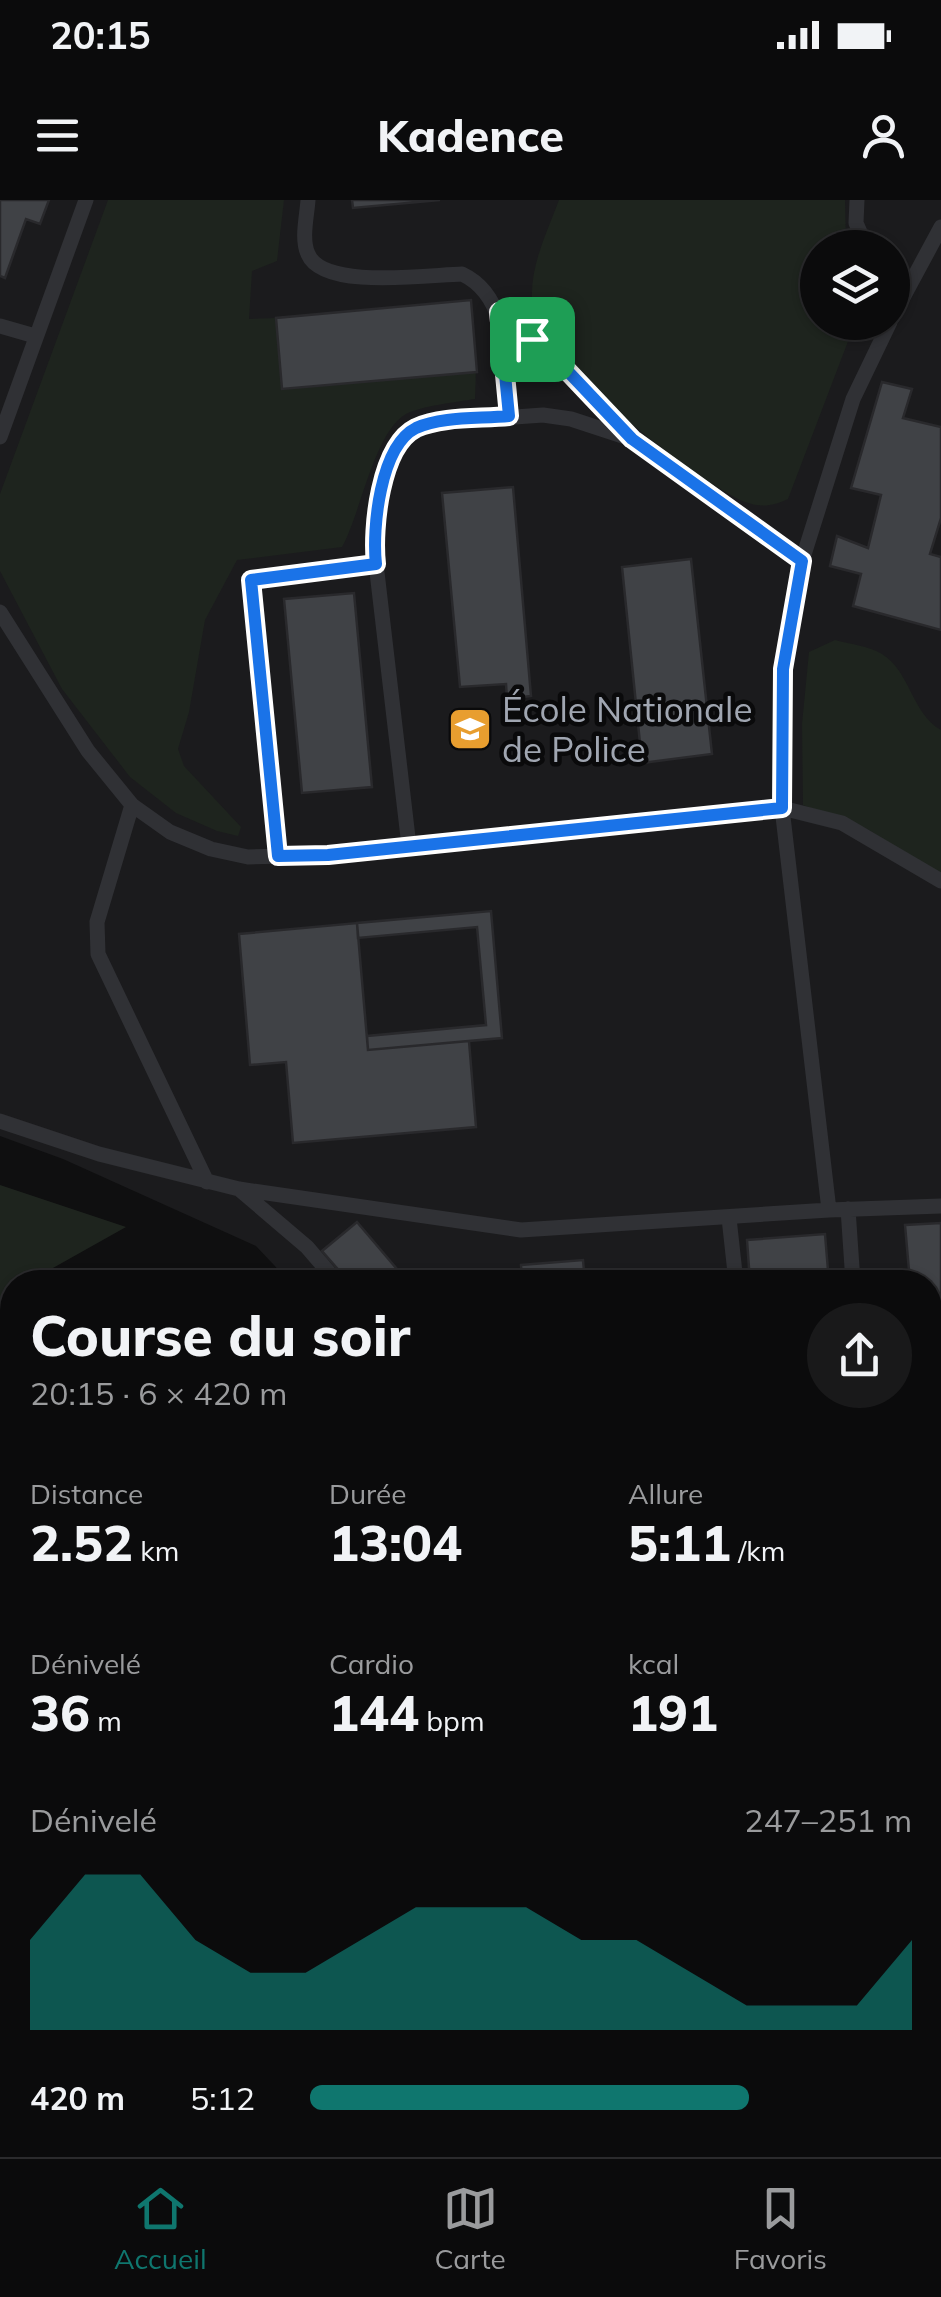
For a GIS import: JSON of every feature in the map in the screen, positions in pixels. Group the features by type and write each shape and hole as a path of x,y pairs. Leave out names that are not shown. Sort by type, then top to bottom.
{"lane":[{"path":"0,436 86,200"},
{"path":"308,200 305,249 313,264 334,275 349,277 462,274 479,282 499,312 559,362 632,439 802,561"},
{"path":"857,200 859,230"},
{"path":"910,283 941,227"},
{"path":"499,312 509,416"},
{"path":"0,326 35,336"},
{"path":"829,1210 782,808 783,669 802,561 853,399 882,340"},
{"path":"409,846 373,538 376,504 399,445 411,430 429,424 543,415 632,439"},
{"path":"278,856 251,580 376,564"},
{"path":"0,612 88,751 132,805 170,832 211,849 248,856 328,855 782,808 842,823 941,880"},
{"path":"132,805 97,922 98,954 208,1182"},
{"path":"0,1120 99,1154 239,1189 521,1230 941,1206"},
{"path":"239,1189 306,1247 326,1270"},
{"path":"848,1209 852,1270"},
{"path":"729,1218 735,1270"}],"shaded area":[{"name":"École Nationale de Police","path":"0,200 941,200 941,1270 279,1270 256,1246 63,1159 0,1136"},
{"path":"108,200 284,200 277,261 252,271 249,319 276,318 283,389 476,369 475,399 421,409 406,414 395,424 376,456 342,547 237,560 205,620 189,712 178,749 184,766 241,827 238,836 176,813 130,777 62,689 0,571 0,494"},
{"path":"559,200 845,200 846,230 800,230 800,340 849,340 788,499 767,505 751,504 723,490 659,446 591,387 542,332 533,310 533,281"},
{"path":"835,640 871,649 891,661 923,714 941,730 941,875 867,829 803,805 802,724 809,652"},
{"path":"0,1185 126,1227 49,1270 0,1270"}],"building":[{"path":"0,200 49,200 40,224 26,219 5,278 0,276"},
{"path":"352,200 440,200 353,208"},
{"path":"471,300 477,372 282,389 276,318"},
{"path":"882,382 912,389 903,418 941,427 941,518 930,554 941,557 941,630 853,606 861,574 830,566 837,536 868,548 881,495 851,488"},
{"path":"513,487 531,696 507,699 506,684 460,687 442,493"},
{"path":"691,559 712,754 642,763 622,567"},
{"path":"354,593 372,787 302,793 284,599"},
{"path":"491,911 502,1038 368,1050 367,1036 486,1025 477,927 358,938 357,923"},
{"path":"357,923 368,1050 469,1041 476,1127 293,1143 286,1062 250,1065 239,934"},
{"path":"357,1222 398,1270 339,1270 322,1251"},
{"path":"941,1223 941,1270 909,1270 905,1225"},
{"path":"825,1234 828,1270 749,1270 747,1240"},
{"path":"583,1260 584,1270 521,1270 521,1265"}],"place":[{"name":"École Nationale de Police","path":"470,729"}],"route":[{"path":"499,312 532,339 632,439 802,561 783,669 782,808 328,855 278,856 251,580 376,564 376,504 399,445 411,430 429,424 509,416 499,312"}]}
